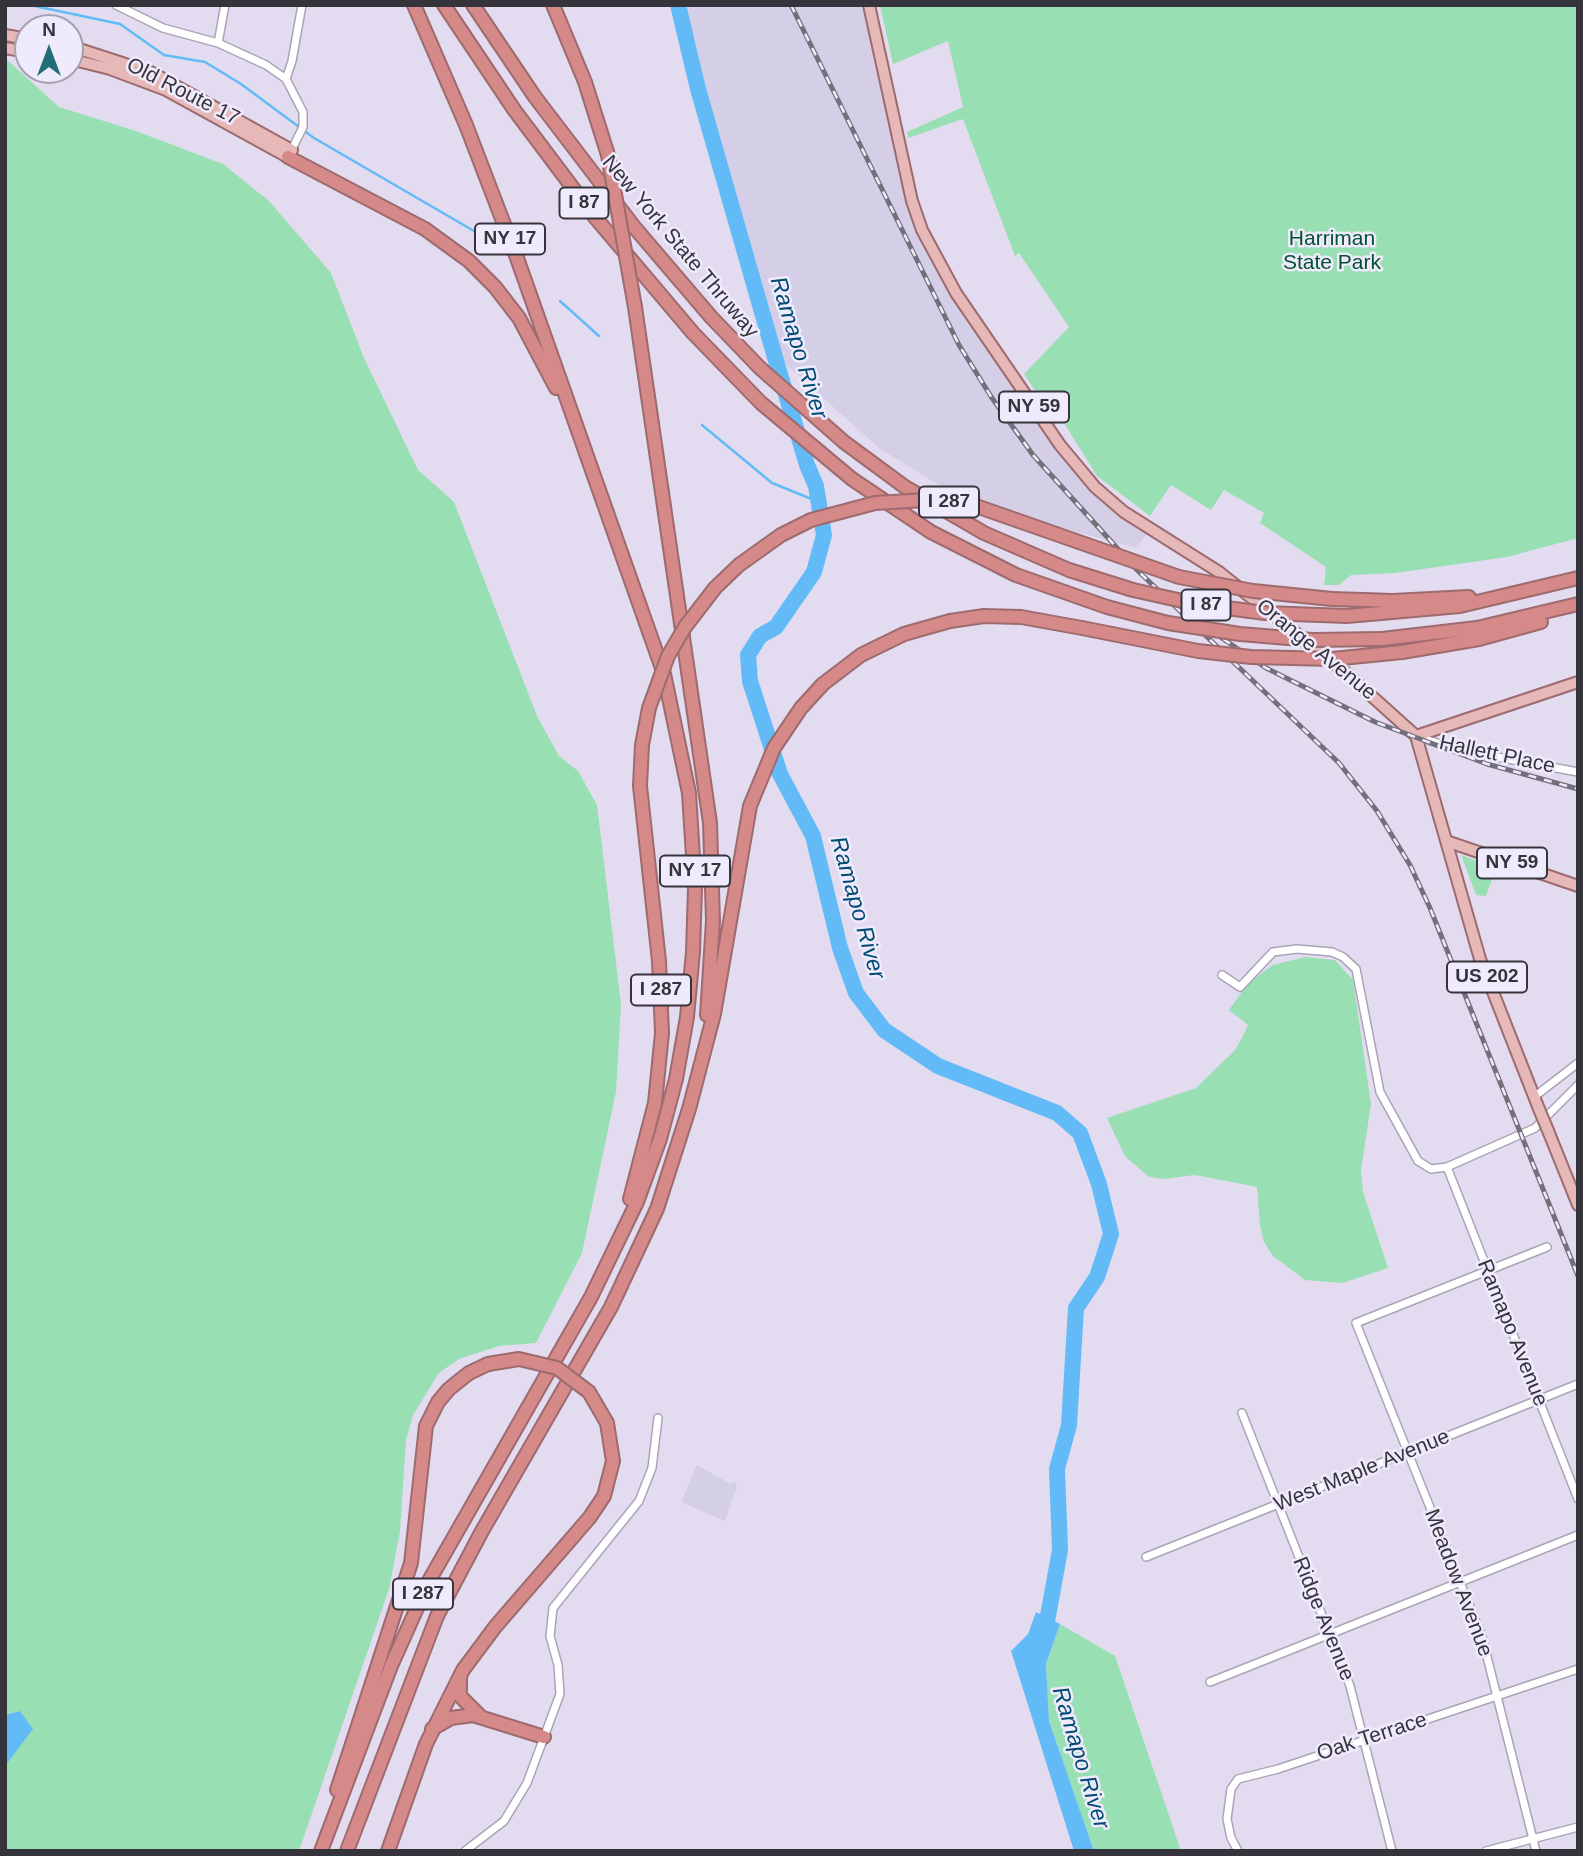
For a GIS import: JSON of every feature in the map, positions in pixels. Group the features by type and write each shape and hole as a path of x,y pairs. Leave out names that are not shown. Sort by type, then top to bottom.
{"highway":[{"name":"NY 17","path":"414,5 488,180 650,630 676,720 689,793 695,888 691,984 676,1079 650,1169 607,1265"},
{"name":"New York State Thruway","path":"444,5 515,111 581,200 663,300 743,386 833,465 900,513 973,554 1039,584 1107,607 1191,627 1251,636 1324,640 1382,639 1477,628 1578,607"},
{"name":"New York State Thruway","path":"473,5 587,168 655,254 726,334 789,395 844,442 943,511 1006,543 1069,570 1133,590 1196,604 1277,614 1347,616 1426,611 1521,594 1578,578"},
{"name":"NY 17","path":"553,5 585,82 608,155 635,307 710,823 713,921 706,1040"},
{"path":"290,153 425,229 482,273 508,303 537,349 595,478"},
{"name":"I 287","path":"320,1851 395,1656 430,1579 607,1265 644,1152 661,1056 661,984 640,786 642,745 649,708 668,656 685,627 715,588 739,565 774,540 811,520 874,503 927,500 976,506 1023,520 1131,563 1179,577 1253,591 1332,599 1393,601 1521,594"},
{"name":"I 287","path":"349,1851 417,1663 447,1597 601,1327 643,1242 669,1176 719,989 750,806 774,748 796,714 823,684 847,664 882,644 919,629 950,621 1002,616 1082,628 1182,648 1251,657 1309,659 1402,652 1479,639 1578,607"},
{"path":"320,1851 358,1720 409,1571 426,1426 438,1402 449,1389 469,1373 488,1364 526,1360 557,1368 589,1392 607,1423 612,1461 607,1487 600,1503 463,1670 432,1729 388,1851"},
{"path":"463,1670 459,1681 460,1696 481,1717"},
{"path":"432,1729 451,1718 481,1717 544,1737"}],"main road":[{"name":"Orange Avenue","path":"869,5 912,201 937,262 1079,469 1125,512 1219,572 1345,672 1416,736"},
{"name":"Old Route 17","path":"84,51 153,73 290,153"},
{"name":"Old Route 17","path":"84,62 110,69 166,90 290,153"},
{"path":"1416,736 1578,682"},
{"name":"US 202","path":"1416,736 1480,959 1578,1205"},
{"name":"NY 59","path":"1446,841 1578,886"}],"street":[{"path":"116,5 163,28 218,43 266,65 286,79 301,104 301,131 290,153"},
{"path":"218,43 225,5"},
{"path":"286,79 302,5"},
{"name":"Hallett Place","path":"1416,736 1454,749 1578,772"},
{"path":"1222,975 1240,987 1273,952 1297,949 1332,952 1343,957 1356,969 1380,1092 1418,1161 1431,1169 1447,1167 1535,1128 1578,1085"},
{"path":"1534,1097 1578,1063"},
{"name":"Ramapo Avenue","path":"1447,1167 1578,1499"},
{"path":"1486,1271 1547,1247"},
{"name":"Meadow Avenue","path":"1486,1271 1356,1322 1482,1637 1536,1851"},
{"name":"West Maple Avenue","path":"1146,1557 1578,1384"},
{"name":"Ridge Avenue","path":"1242,1413 1350,1685 1366,1739 1392,1851"},
{"path":"465,1851 494,1830 513,1810 527,1783 560,1693 558,1665 550,1636 553,1608 639,1501 652,1468 658,1418"},
{"path":"1210,1682 1578,1535"},
{"name":"Oak Terrace","path":"1238,1851 1231,1839 1227,1819 1231,1789 1238,1779 1278,1769 1578,1669"},
{"path":"1486,1851 1578,1827"}],"shaded area":[{"path":"678,5 869,5 905,169 938,262 1079,469 1152,529 1135,548 1049,524 942,487 879,448 774,354 698,89"},
{"path":"697,1465 731,1484 735,1481 737,1486 725,1521 681,1502"}],"green space":[{"name":"Harriman State Park","path":"880,5 1578,5 1578,538 1507,557 1395,573 1351,575 1339,585 1324,585 1326,567 1260,523 1264,513 1224,490 1211,510 1171,485 1150,516 1097,476 1059,415 1054,418 1024,374 1069,327 1019,253 1015,256 963,119 908,138 907,132 963,107 948,41 893,64"},
{"path":"5,58 14,66 14,84 34,84 59,107 136,131 223,164 269,201 331,273 364,358 418,470 454,502 537,716 559,756 578,771 597,805 621,1004 616,1092 582,1253 536,1343 499,1346 459,1359 439,1373 413,1415 406,1440 400,1532 389,1589 299,1851 5,1851 5,1766 10,1759 20,1711 5,1715"},
{"path":"1461,855 1496,868 1486,896 1476,895"},
{"path":"1305,957 1335,960 1353,980 1371,1104 1361,1170 1363,1192 1388,1268 1342,1283 1305,1280 1273,1256 1264,1242 1260,1226 1257,1187 1195,1175 1164,1179 1149,1177 1125,1156 1107,1118 1196,1088 1235,1050 1243,1036 1248,1025 1229,1010 1248,983 1273,965"},
{"path":"1060,1624 1115,1656 1181,1851 1094,1851 1049,1721 1046,1664"}],"water":[{"path":"1036,1612 1060,1624 1046,1664 1049,1721 1094,1851 1074,1851 1011,1651 1028,1634"},
{"path":"20,1711 33,1729 5,1766 5,1715"}],"waterway":[{"path":"30,5 120,24 164,55 205,62 241,84 314,138 486,238"},
{"name":"Ramapo River","path":"678,5 698,89 774,354 807,465 816,486 824,535 814,572 776,627 760,636 748,655 750,681 780,774 813,836 840,948 856,993 884,1030 938,1066 1057,1113 1080,1133 1099,1184 1111,1234 1097,1277 1076,1308 1069,1425 1057,1469 1060,1550 1044,1638"},
{"path":"560,301 599,336"},
{"path":"702,425 772,483 819,502"}],"railway":[{"path":"791,5 959,345 992,398 1033,455 1137,570 1339,763 1377,811 1410,865 1430,908 1578,1276"},
{"path":"1210,630 1266,668 1375,722 1487,764 1578,789"}]}
